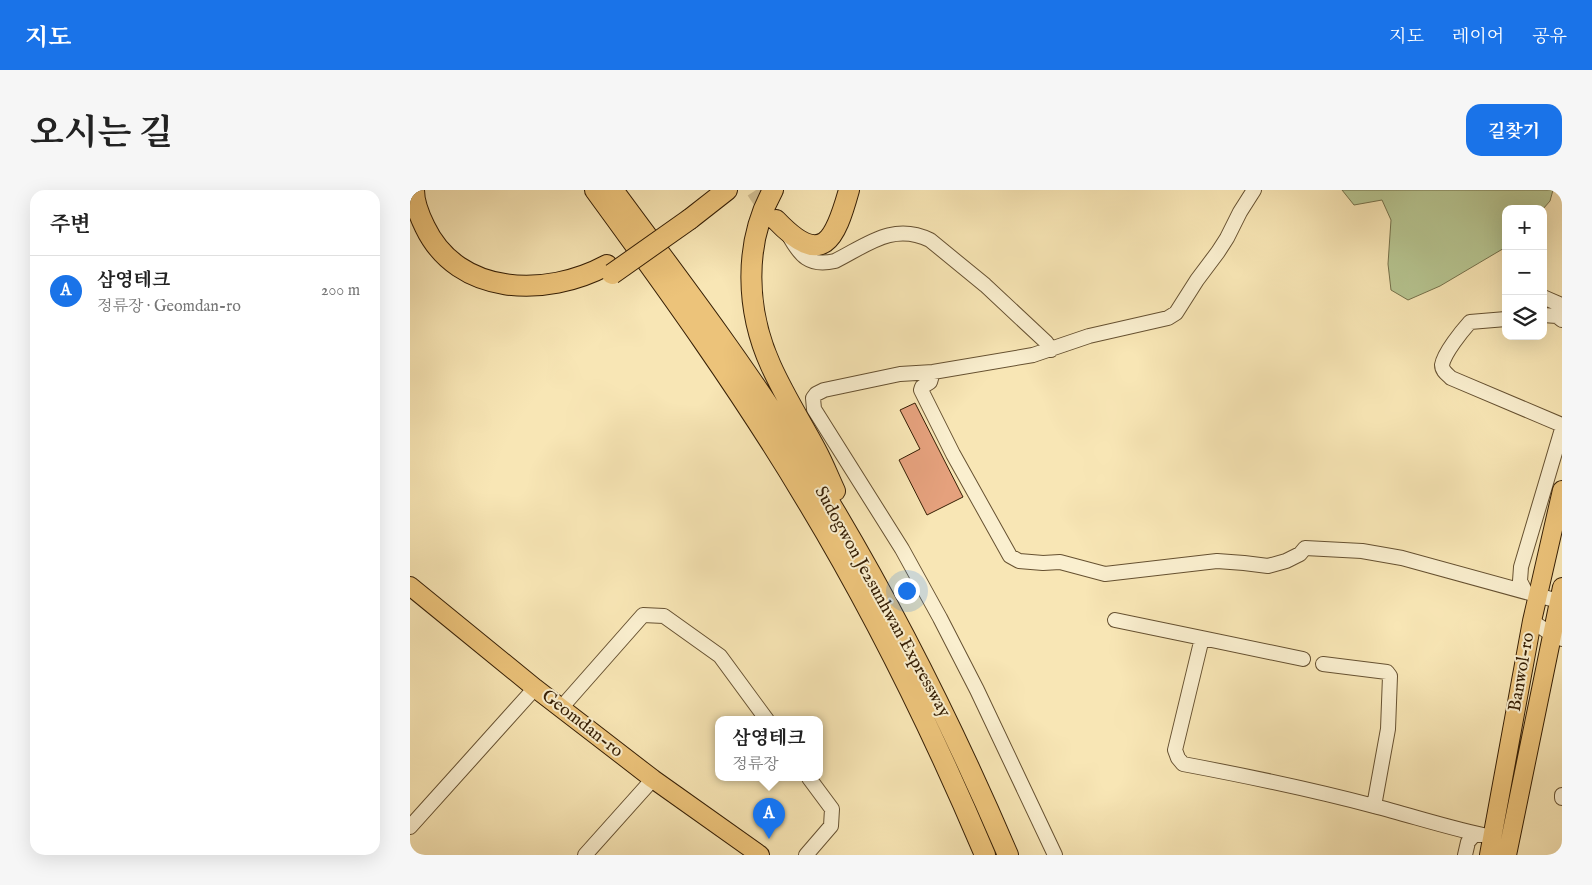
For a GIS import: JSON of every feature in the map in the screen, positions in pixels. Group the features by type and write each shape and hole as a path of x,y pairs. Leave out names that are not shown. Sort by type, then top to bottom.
{"highway":[{"path":"414,190 414,197 420,217 439,249 463,270 481,278 498,284 514,286 547,285 609,270"},
{"path":"687,214 709,190"},
{"path":"410,222 427,253 454,277 488,291 521,296 552,295 583,288 687,214 727,190"},
{"path":"773,190 760,219 753,243 752,299 758,324 770,365 816,452 864,560"},
{"path":"781,225 798,241 809,245 818,245 827,241 837,228 849,190"},
{"name":"Sudogwon Je2sunhwan Expressway","path":"600,192 763,398 864,560 955,736 1008,855"},
{"name":"Sudogwon Je2sunhwan Expressway","path":"600,192 708,347 809,504 906,682 934,739 985,855"}],"main road":[{"name":"Banwol-ro","path":"1489,855 1483,836 1532,621 1531,593 1562,490"},
{"name":"Geomdan-ro","path":"410,586 535,688 652,779 760,855"},
{"name":"Banwol-ro","path":"1512,854 1557,637 1561,597"}],"street":[{"path":"1055,855 977,690 940,618 902,549 814,409 813,398 824,390 900,374 933,372 1033,355 1089,336 1168,318 1176,313 1227,238 1254,190"},
{"path":"781,225 798,252 807,260 816,262 835,261 890,234 901,233 924,237 985,286 1046,342 1051,350"},
{"path":"1547,300 1559,304 1562,308"},
{"path":"1547,315 1557,316 1562,320"},
{"path":"1502,319 1470,322 1455,339 1442,365 1444,372 1451,378 1562,425"},
{"path":"933,372 930,382 922,387 921,390 952,454 1010,556 1019,561 1060,562 1105,574 1217,561 1244,562 1268,566 1286,561 1300,554 1305,548 1362,551 1402,558 1531,593 1561,597"},
{"path":"1531,593 1520,581 1521,568 1562,429"},
{"path":"561,708 643,615 664,616 720,656 764,716"},
{"path":"1115,620 1303,659"},
{"path":"1532,621 1557,637"},
{"path":"1202,638 1175,750 1183,764 1280,783 1483,836"},
{"path":"1323,664 1387,672 1390,676 1388,729 1374,806"},
{"path":"410,827 535,688"},
{"path":"585,855 652,779"},
{"path":"806,855 831,826 832,809 811,781"},
{"path":"1465,855 1468,842 1483,836"}],"green space":[{"path":"1342,190 1553,190 1550,201 1546,205 1502,205 1502,249 1440,286 1408,300 1391,290 1388,264 1391,220 1382,200 1354,205"}],"building":[{"path":"915,403 963,497 927,515 899,460 920,449 900,410"}],"tunnel":[{"path":"756,190 774,217"}],"place":[{"name":"삼영테크","path":"769,839"}]}
